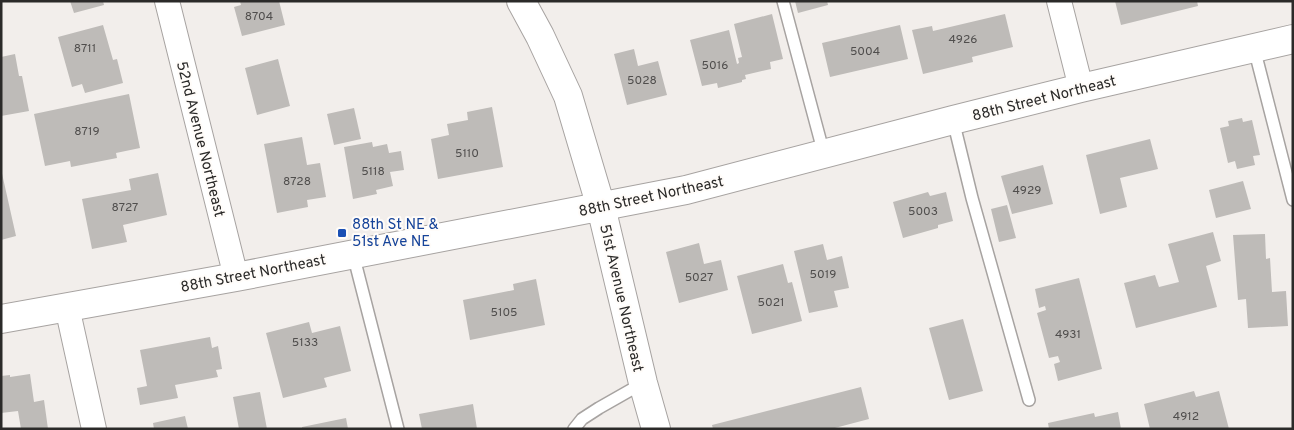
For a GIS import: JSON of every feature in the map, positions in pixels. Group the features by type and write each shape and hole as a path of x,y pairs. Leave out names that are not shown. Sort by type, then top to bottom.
{"main road":[{"name":"51st Avenue Northeast","path":"521,1 540,36 568,96 601,207 642,383 656,429"},
{"name":"88th Street Northeast","path":"1,319 236,277 686,190 1081,88 1293,39"}],"street":[{"name":"52nd Avenue Northeast","path":"167,1 236,277"},
{"path":"1059,1 1081,88"},
{"path":"67,308 94,429"}],"lane":[{"path":"783,1 824,154"},
{"path":"1254,48 1293,200"},
{"path":"953,120 972,198 1029,400"},
{"path":"353,254 398,429"},
{"path":"574,429 582,419 642,383"}],"building":[{"path":"70,1 103,1 104,5 74,13"},
{"path":"240,1 279,1 285,25 242,36 234,7 241,5"},
{"path":"795,1 827,1 828,5 798,13"},
{"path":"1115,1 1197,1 1198,6 1121,25"},
{"path":"772,14 783,59 770,62 771,69 745,75 746,79 742,80 742,82 718,88 717,83 702,86 690,40 729,30 737,64 739,63 738,58 742,57 734,24"},
{"path":"1005,14 1013,47 972,57 973,62 923,74 912,30 932,26 933,31"},
{"path":"103,25 113,60 117,59 123,83 85,93 82,84 72,87 58,37"},
{"path":"900,25 908,59 830,77 822,43"},
{"path":"634,49 638,66 658,61 667,95 627,105 614,54"},
{"path":"15,54 19,76 22,76 29,111 1,116 1,57"},
{"path":"278,59 290,106 257,115 245,68"},
{"path":"129,94 140,148 116,153 117,158 71,167 70,161 45,166 34,114"},
{"path":"492,107 503,167 438,179 431,139 449,135 447,124 468,120 467,112"},
{"path":"354,108 361,139 334,145 327,114"},
{"path":"1242,118 1243,122 1252,120 1260,155 1253,156 1255,165 1237,169 1235,161 1228,163 1220,128 1229,126 1228,121"},
{"path":"302,137 307,165 320,163 326,197 307,200 308,207 277,213 264,144"},
{"path":"1150,139 1158,169 1120,178 1127,207 1100,214 1086,155"},
{"path":"372,142 373,147 387,144 389,153 401,151 404,170 390,172 393,186 376,190 377,194 353,199 344,147"},
{"path":"1043,165 1053,204 1012,214 1001,176"},
{"path":"1,169 16,236 1,240"},
{"path":"158,173 167,215 123,225 127,242 92,249 82,199 131,190 129,179"},
{"path":"1243,181 1251,209 1216,218 1209,190"},
{"path":"928,192 930,196 946,192 953,221 938,225 938,228 903,238 893,202"},
{"path":"1007,205 1016,238 999,242 991,209"},
{"path":"1213,232 1221,261 1206,266 1217,307 1136,328 1124,283 1155,275 1159,287 1179,282 1168,244"},
{"path":"1265,234 1266,259 1270,258 1272,292 1286,291 1288,326 1248,328 1246,299 1238,300 1233,235"},
{"path":"699,243 704,264 721,260 728,290 679,303 666,252"},
{"path":"823,244 827,260 842,256 849,288 834,291 838,307 809,313 794,251"},
{"path":"783,264 788,283 792,282 802,321 752,334 737,276"},
{"path":"1079,278 1102,369 1058,381 1054,364 1060,362 1058,356 1049,358 1037,313 1046,310 1045,306 1039,308 1035,289"},
{"path":"536,279 545,325 470,340 463,300 514,290 513,284"},
{"path":"963,319 983,391 949,400 929,328"},
{"path":"309,322 312,333 340,326 351,371 324,378 327,387 283,398 266,333"},
{"path":"210,337 212,348 218,346 222,369 216,370 218,377 175,385 178,398 140,405 137,388 147,386 140,350"},
{"path":"30,374 34,402 44,400 48,429 21,429 18,411 1,413 1,376 10,375 10,377"},
{"path":"861,387 869,419 831,429 713,429 712,425"},
{"path":"1194,391 1196,397 1219,391 1229,429 1150,429 1144,404"},
{"path":"260,392 267,429 239,429 233,397"},
{"path":"473,404 477,429 422,429 419,414"},
{"path":"1118,412 1121,429 1049,429 1048,423 1094,413 1095,417"},
{"path":"185,416 188,429 154,429 153,423"},
{"path":"346,418 348,429 302,429 302,427"}],"place":[{"name":"88th St NE & 51st Ave NE","path":"342,233"}]}
